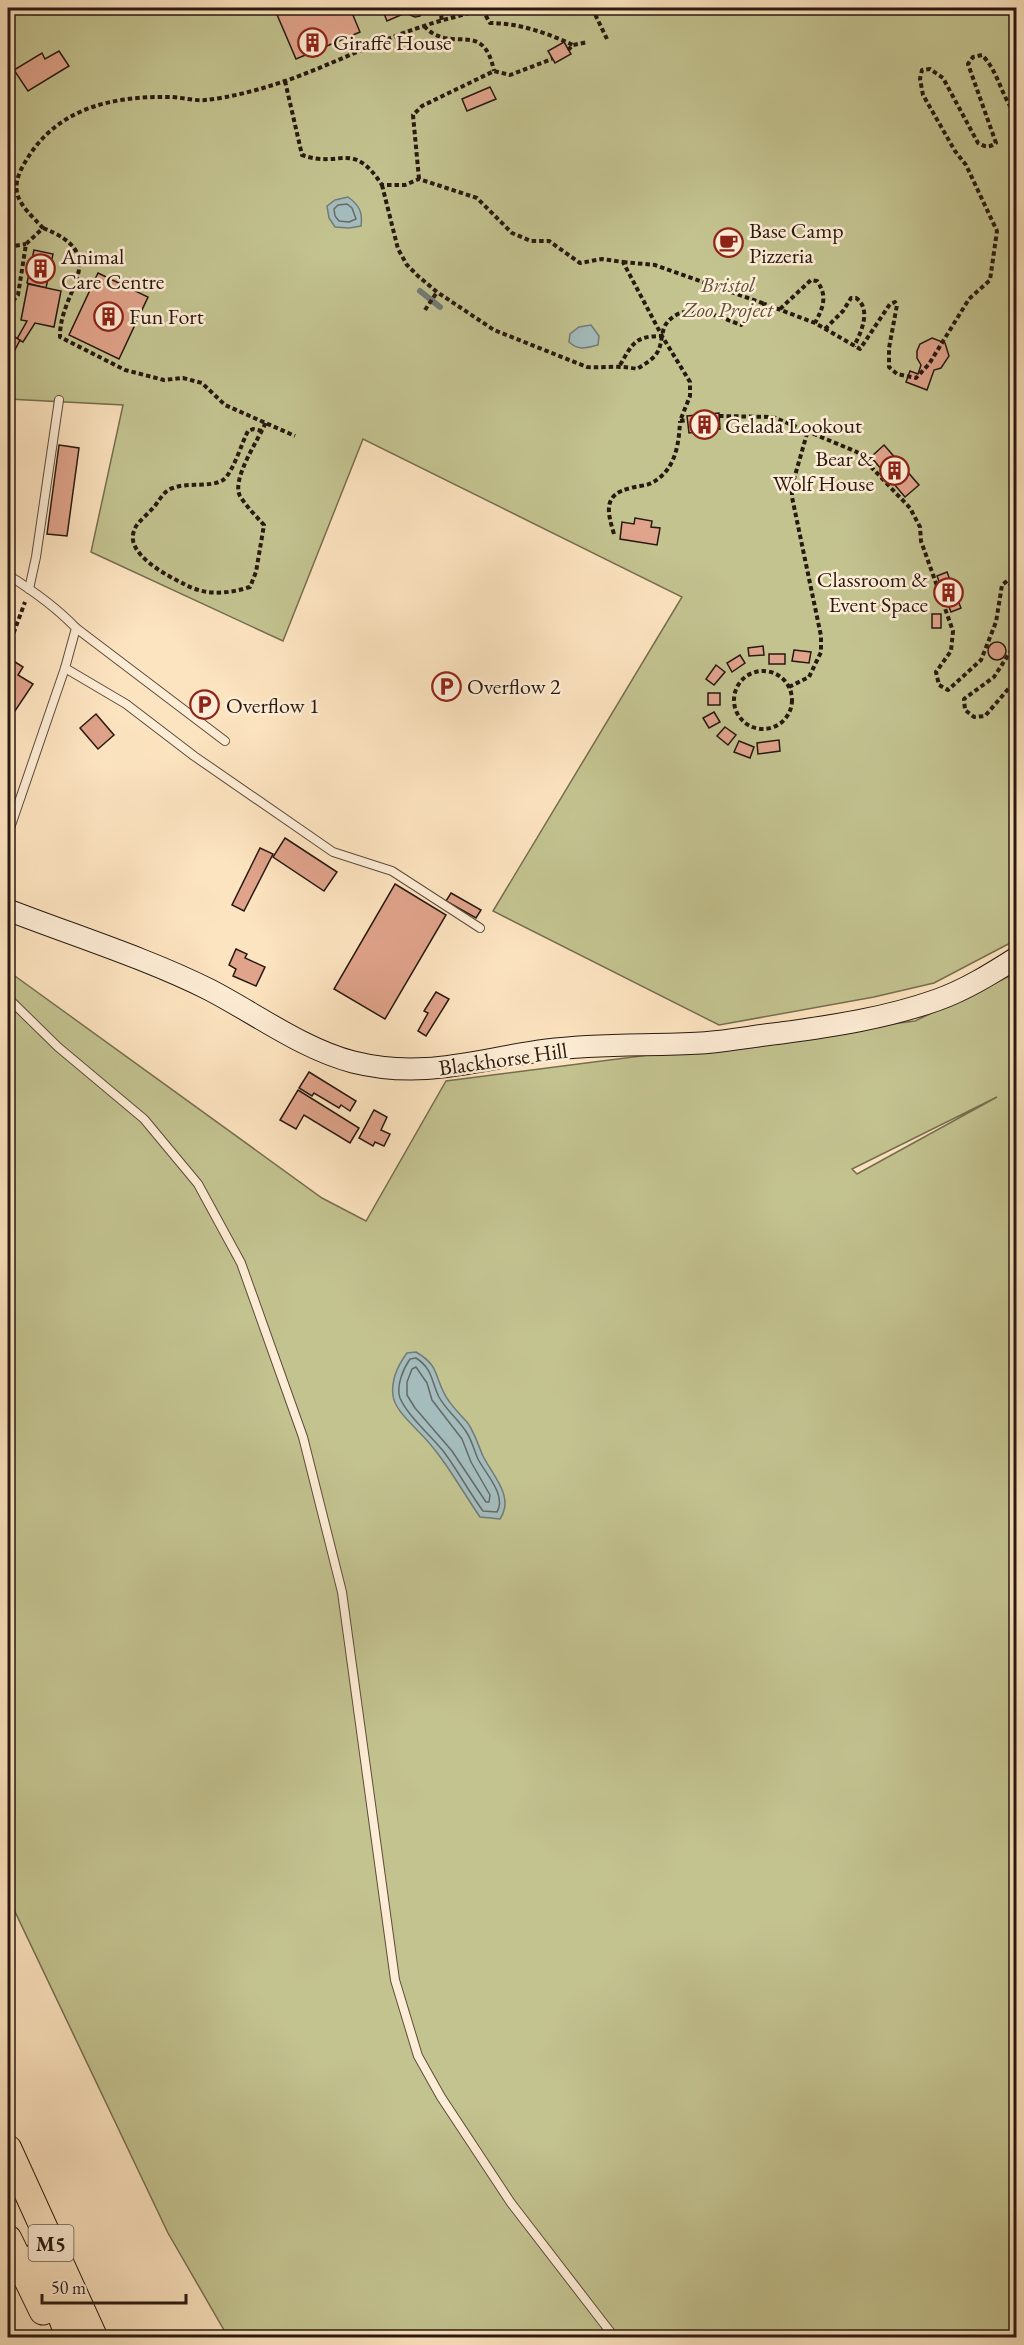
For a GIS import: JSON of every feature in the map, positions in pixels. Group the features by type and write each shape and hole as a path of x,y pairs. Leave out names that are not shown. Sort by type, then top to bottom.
{"highway":[{"name":"M5","path":"8,2149 94,2337"},
{"name":"M5","path":"8,2175 70,2337"},
{"name":"M5","path":"8,2240 56,2337"}],"main road":[{"name":"Blackhorse Hill","path":"8,910 176,974 303,1042 350,1061 384,1069 415,1071 446,1068 548,1050 705,1042 820,1028 880,1017 937,1000 964,989 1017,958"}],"lane":[{"path":"29,589 36,557 59,400"},
{"path":"8,575 225,741"},
{"path":"8,834 65,668 76,628"},
{"path":"65,668 96,684 126,704 194,756 333,852 392,871 480,928"},
{"path":"8,998 58,1047 144,1119 198,1184 241,1263 303,1437 342,1592 395,1980 418,2056 441,2097 511,2204 615,2337"}],"path":[{"path":"440,8 442,21"},
{"path":"296,436 225,405 202,383 183,378 165,380 125,370 60,337 60,327 75,286 79,264 76,248 63,236 43,228 23,208 14,186 19,171 34,146 59,123 82,109 111,101 169,96 204,100 285,81 424,26 483,8 490,23 502,23 546,33 573,45"},
{"path":"592,8 607,39"},
{"path":"424,26 431,33 450,40 470,39 483,45 491,55 495,71"},
{"path":"568,50 573,45 588,42"},
{"path":"382,185 405,184 419,178 477,198 512,232 531,241 549,241 580,263 602,259 655,265 815,323 860,349 890,304 895,302 897,305 889,348 889,367 897,374 916,378 944,340 969,299 990,280 997,231 966,165 923,95 920,79 922,70 930,69 943,78 978,143 983,146 991,147 996,143 968,64 973,57 982,55 989,62 1010,107 1017,114"},
{"path":"419,178 413,115 422,106 495,71 510,75 552,59"},
{"path":"285,81 302,155 314,159 350,157 362,161 382,185 398,249 407,265 436,294 494,330 587,367 603,368 620,365 637,369 654,357 660,349 666,324 678,314 702,310 741,325 765,304"},
{"path":"8,247 26,244 43,228"},
{"path":"8,307 18,295 26,244"},
{"path":"614,534 608,513 612,497 619,491 650,484 674,461 679,441 680,421 690,396 690,382 662,336 623,262"},
{"path":"779,310 811,280 817,281 823,289 824,306 815,323"},
{"path":"425,310 436,294"},
{"path":"825,329 843,311 851,298 856,298 861,302 863,320 862,331 854,346"},
{"path":"620,365 634,342 645,336 662,336"},
{"path":"719,416 773,417 808,430 857,452 903,498 920,527 921,541 953,631 951,651 936,672 939,685 948,690 981,660 996,622 1002,585 1007,581 1014,587 1017,596"},
{"path":"680,421 688,420"},
{"path":"262,431 253,429 248,431 223,480 170,488 134,528 132,535 134,543 150,565 188,586 214,594 234,592 250,587 256,573 257,558 264,537 264,525 239,494 238,479 262,431 266,422"},
{"path":"789,687 809,677 821,652 821,636 792,496 792,486 808,430"},
{"path":"11,640 29,589"},
{"path":"1017,644 1006,656 993,677 964,699 965,710 974,717 985,716 1017,680"},
{"path":"761,671 772,672 782,678 789,687 792,698 790,710 785,719 775,726 764,729 753,728 743,722 736,713 735,690 750,674 761,671"}],"green space":[{"name":"Bristol Zoo Project","path":"8,8 1016,8 1016,940 934,983 874,997 719,1025 493,911 682,597 363,439 283,641 91,552 123,405 8,399"},
{"path":"8,971 322,1198 366,1221 446,1081 915,1021 1016,973 1016,2337 228,2337 168,2233 8,1897","holes":["997,1097 857,1174 852,1169"]}],"water":[{"path":"348,197 359,209 361,226 335,227 329,218 327,206 335,200"},
{"path":"591,325 599,336 598,345 579,348 569,342 570,334 579,327"},
{"path":"416,1352 432,1365 446,1397 470,1426 483,1456 501,1487 505,1503 500,1519 480,1517 435,1450 396,1406 393,1385 396,1373 407,1353"}],"building":[{"name":"Giraffe House","path":"282,8 350,8 360,32 296,59 275,10"},
{"path":"401,8 403,14 387,21 383,11"},
{"path":"410,8 421,8 423,11 420,16 415,17 410,15"},
{"path":"564,42 571,54 555,63 548,51"},
{"path":"59,51 69,66 28,91 14,70 42,53 45,59"},
{"path":"490,87 496,99 467,111 462,99"},
{"name":"Animal Care Centre","path":"34,250 53,254 46,288 27,283"},
{"name":"Fun Fort","path":"98,273 148,297 119,359 69,335"},
{"path":"28,284 61,291 54,327 35,323 23,342 17,339 27,321 21,320"},
{"path":"8,333 20,340 8,363"},
{"path":"932,338 945,343 949,356 941,368 934,370 927,390 906,382 910,371 918,374 921,365 917,358 917,351 920,344"},
{"name":"Gelada Lookout","path":"719,413 720,429 689,433 687,416"},
{"path":"59,445 79,448 67,536 47,534"},
{"name":"Bear & Wolf House","path":"884,445 919,485 905,497 871,457"},
{"path":"635,518 652,521 651,527 660,528 657,545 620,539 622,522 634,524"},
{"name":"Classroom & Event Space","path":"947,572 961,608 951,612 937,576"},
{"path":"932,614 941,614 941,628 932,628"},
{"path":"993,642 1001,642 1006,647 1004,658 993,660 988,655 988,647"},
{"path":"763,646 764,655 749,656 748,648"},
{"path":"794,650 811,652 809,663 792,661"},
{"path":"769,654 785,654 785,664 769,664"},
{"path":"740,655 745,663 732,672 727,663"},
{"path":"12,660 23,667 18,675 33,684 15,711 8,706 8,668"},
{"path":"716,665 725,672 714,685 706,679"},
{"path":"708,693 720,693 720,705 708,705"},
{"path":"714,712 720,722 709,728 703,718"},
{"path":"96,714 114,735 98,749 80,728"},
{"path":"725,727 736,735 728,745 717,736"},
{"path":"779,740 780,751 758,754 757,743"},
{"path":"739,741 754,747 750,758 734,752"},
{"path":"285,838 337,872 324,891 273,857"},
{"path":"260,848 273,854 244,911 232,905"},
{"path":"395,884 446,915 385,1019 334,989"},
{"path":"451,893 481,910 476,918 446,901"},
{"path":"236,949 247,954 245,958 265,967 256,986 233,976 236,969 229,965"},
{"path":"436,992 449,999 426,1036 418,1031 428,1013 424,1011"},
{"path":"309,1072 356,1101 350,1111 341,1105 339,1108 314,1093 312,1096 299,1088"},
{"path":"298,1090 359,1128 350,1143 304,1115 296,1129 280,1120"},
{"path":"374,1110 387,1117 381,1130 390,1134 384,1146 375,1142 373,1146 359,1138"}],"waterway":[{"path":"420,291 440,307"}],"place":[{"name":"Giraffe House","path":"312,42"},
{"name":"Base Camp Pizzeria","path":"728,243"},
{"name":"Animal Care Centre","path":"40,269"},
{"name":"Fun Fort","path":"108,316"},
{"name":"Gelada Lookout","path":"704,425"},
{"name":"Bear & Wolf House","path":"895,471"},
{"name":"Classroom & Event Space","path":"949,592"},
{"name":"Overflow 2","path":"446,686"},
{"name":"Overflow 1","path":"205,705"}]}
